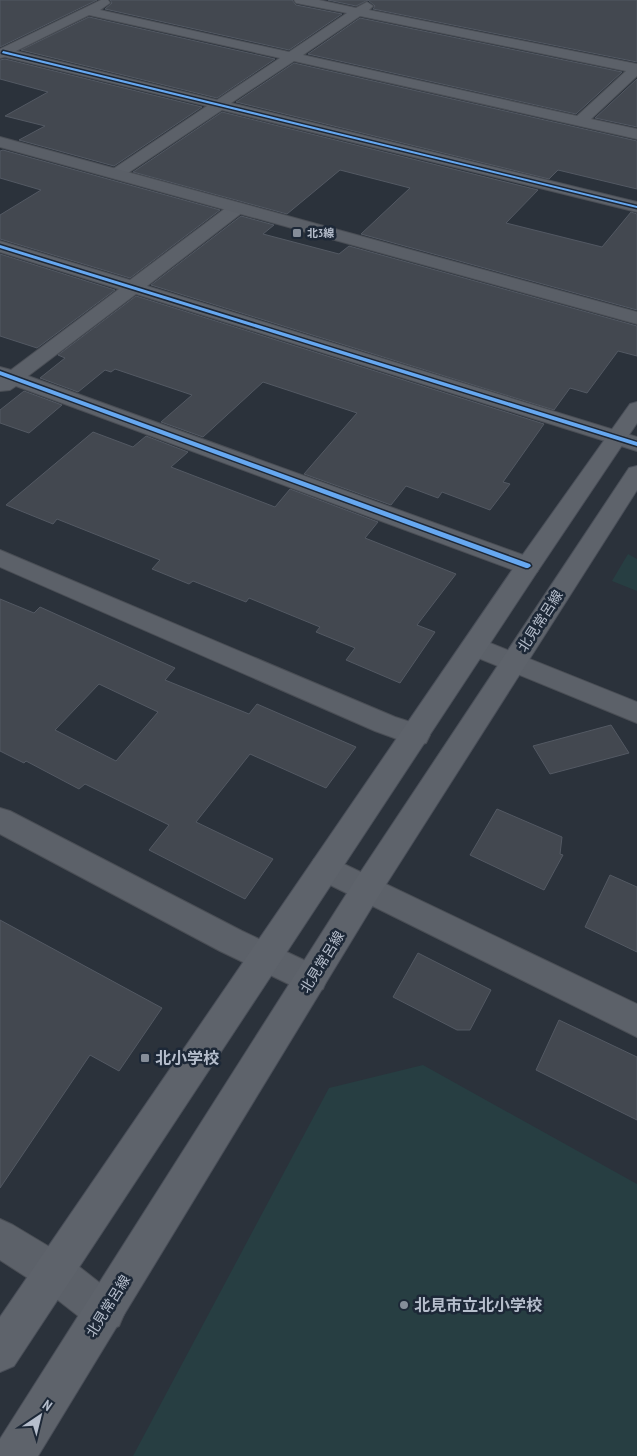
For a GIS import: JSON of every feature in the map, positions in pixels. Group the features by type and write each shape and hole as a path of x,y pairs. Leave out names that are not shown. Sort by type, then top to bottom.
{"main road":[{"path":"0,1352 528,566 627,441 637,408"},
{"name":"北見常呂線","path":"14,1456 367,888 637,473"}],"street":[{"path":"2,53 109,0"},
{"path":"300,0 637,68"},
{"path":"116,174 377,0"},
{"path":"87,11 637,134"},
{"path":"2,53 637,207"},
{"path":"582,121 637,68"},
{"path":"0,142 637,318"},
{"path":"5,380 132,288 237,208"},
{"path":"0,246 627,441"},
{"path":"5,380 528,566"},
{"path":"0,558 376,720 416,735"},
{"path":"475,646 637,713"},
{"path":"0,820 266,958 311,979"},
{"path":"326,868 637,1021"},
{"path":"0,1238 54,1272 105,1312"}],"green space":[{"path":"628,554 637,559 637,591 612,581"},
{"name":"北見市立北小学校","path":"423,1065 637,1184 637,1456 133,1456 329,1088"}],"building":[{"path":"0,0 97,0 0,47"},
{"path":"110,0 292,0 296,5 342,14 289,50 105,9 112,3"},
{"path":"328,0 368,0 356,6"},
{"path":"368,0 637,0 637,62 373,9 375,6"},
{"path":"89,17 275,59 217,98 21,50"},
{"path":"360,18 622,72 576,114 308,54"},
{"path":"5,59 202,107 114,166 19,140 45,126 5,116 48,92 0,79 0,60"},
{"path":"294,63 637,141 637,189 558,170 549,179 236,102"},
{"path":"637,79 637,127 595,118"},
{"path":"222,112 538,190 506,223 602,247 631,212 637,214 637,310 361,234 410,188 340,170 287,214 133,172"},
{"path":"3,150 220,210 130,278 0,239 0,215 41,190 0,178 0,151"},
{"path":"241,216 274,225 263,234 339,254 349,246 637,326 637,356 618,351 587,393 570,388 554,410 151,285"},
{"path":"0,254 115,290 37,348 0,336"},
{"path":"136,296 544,424 503,482 510,484 490,510 442,492 438,498 406,486 391,505 304,474 357,413 263,382 203,437 161,422 192,395 115,369 111,372 105,370 78,392 40,378 65,358 58,355"},
{"path":"24,391 62,405 29,433 0,423 0,410"},
{"path":"93,432 133,447 146,436 188,452 171,467 275,507 290,489 378,522 365,538 456,574 417,625 435,632 400,683 346,660 355,648 316,632 320,627 249,598 246,602 193,581 189,584 152,569 160,560 57,519 53,524 6,505"},
{"path":"0,599 34,613 40,607 175,668 165,680 249,714 257,704 356,747 326,788 250,754 196,822 273,859 245,899 149,850 169,825 85,784 79,789 26,761 24,763 0,751","holes":["99,684 158,712 116,761 55,730"]},
{"path":"611,725 629,753 550,774 533,746"},
{"path":"497,809 562,837 560,854 563,855 544,890 470,855"},
{"path":"610,875 637,887 637,952 585,927"},
{"path":"0,920 162,1008 119,1071 90,1055 0,1188"},
{"path":"418,953 491,990 470,1030 457,1030 393,997"},
{"path":"559,1020 637,1057 637,1120 536,1070"}],"cycle path":[{"path":"3,52 637,207"},
{"path":"0,246 637,444"},
{"path":"0,373 528,566"}],"place":[{"name":"北3線","path":"297,233"},
{"name":"北小学校","path":"145,1058"},
{"name":"北見市立北小学校","path":"404,1305"}]}
